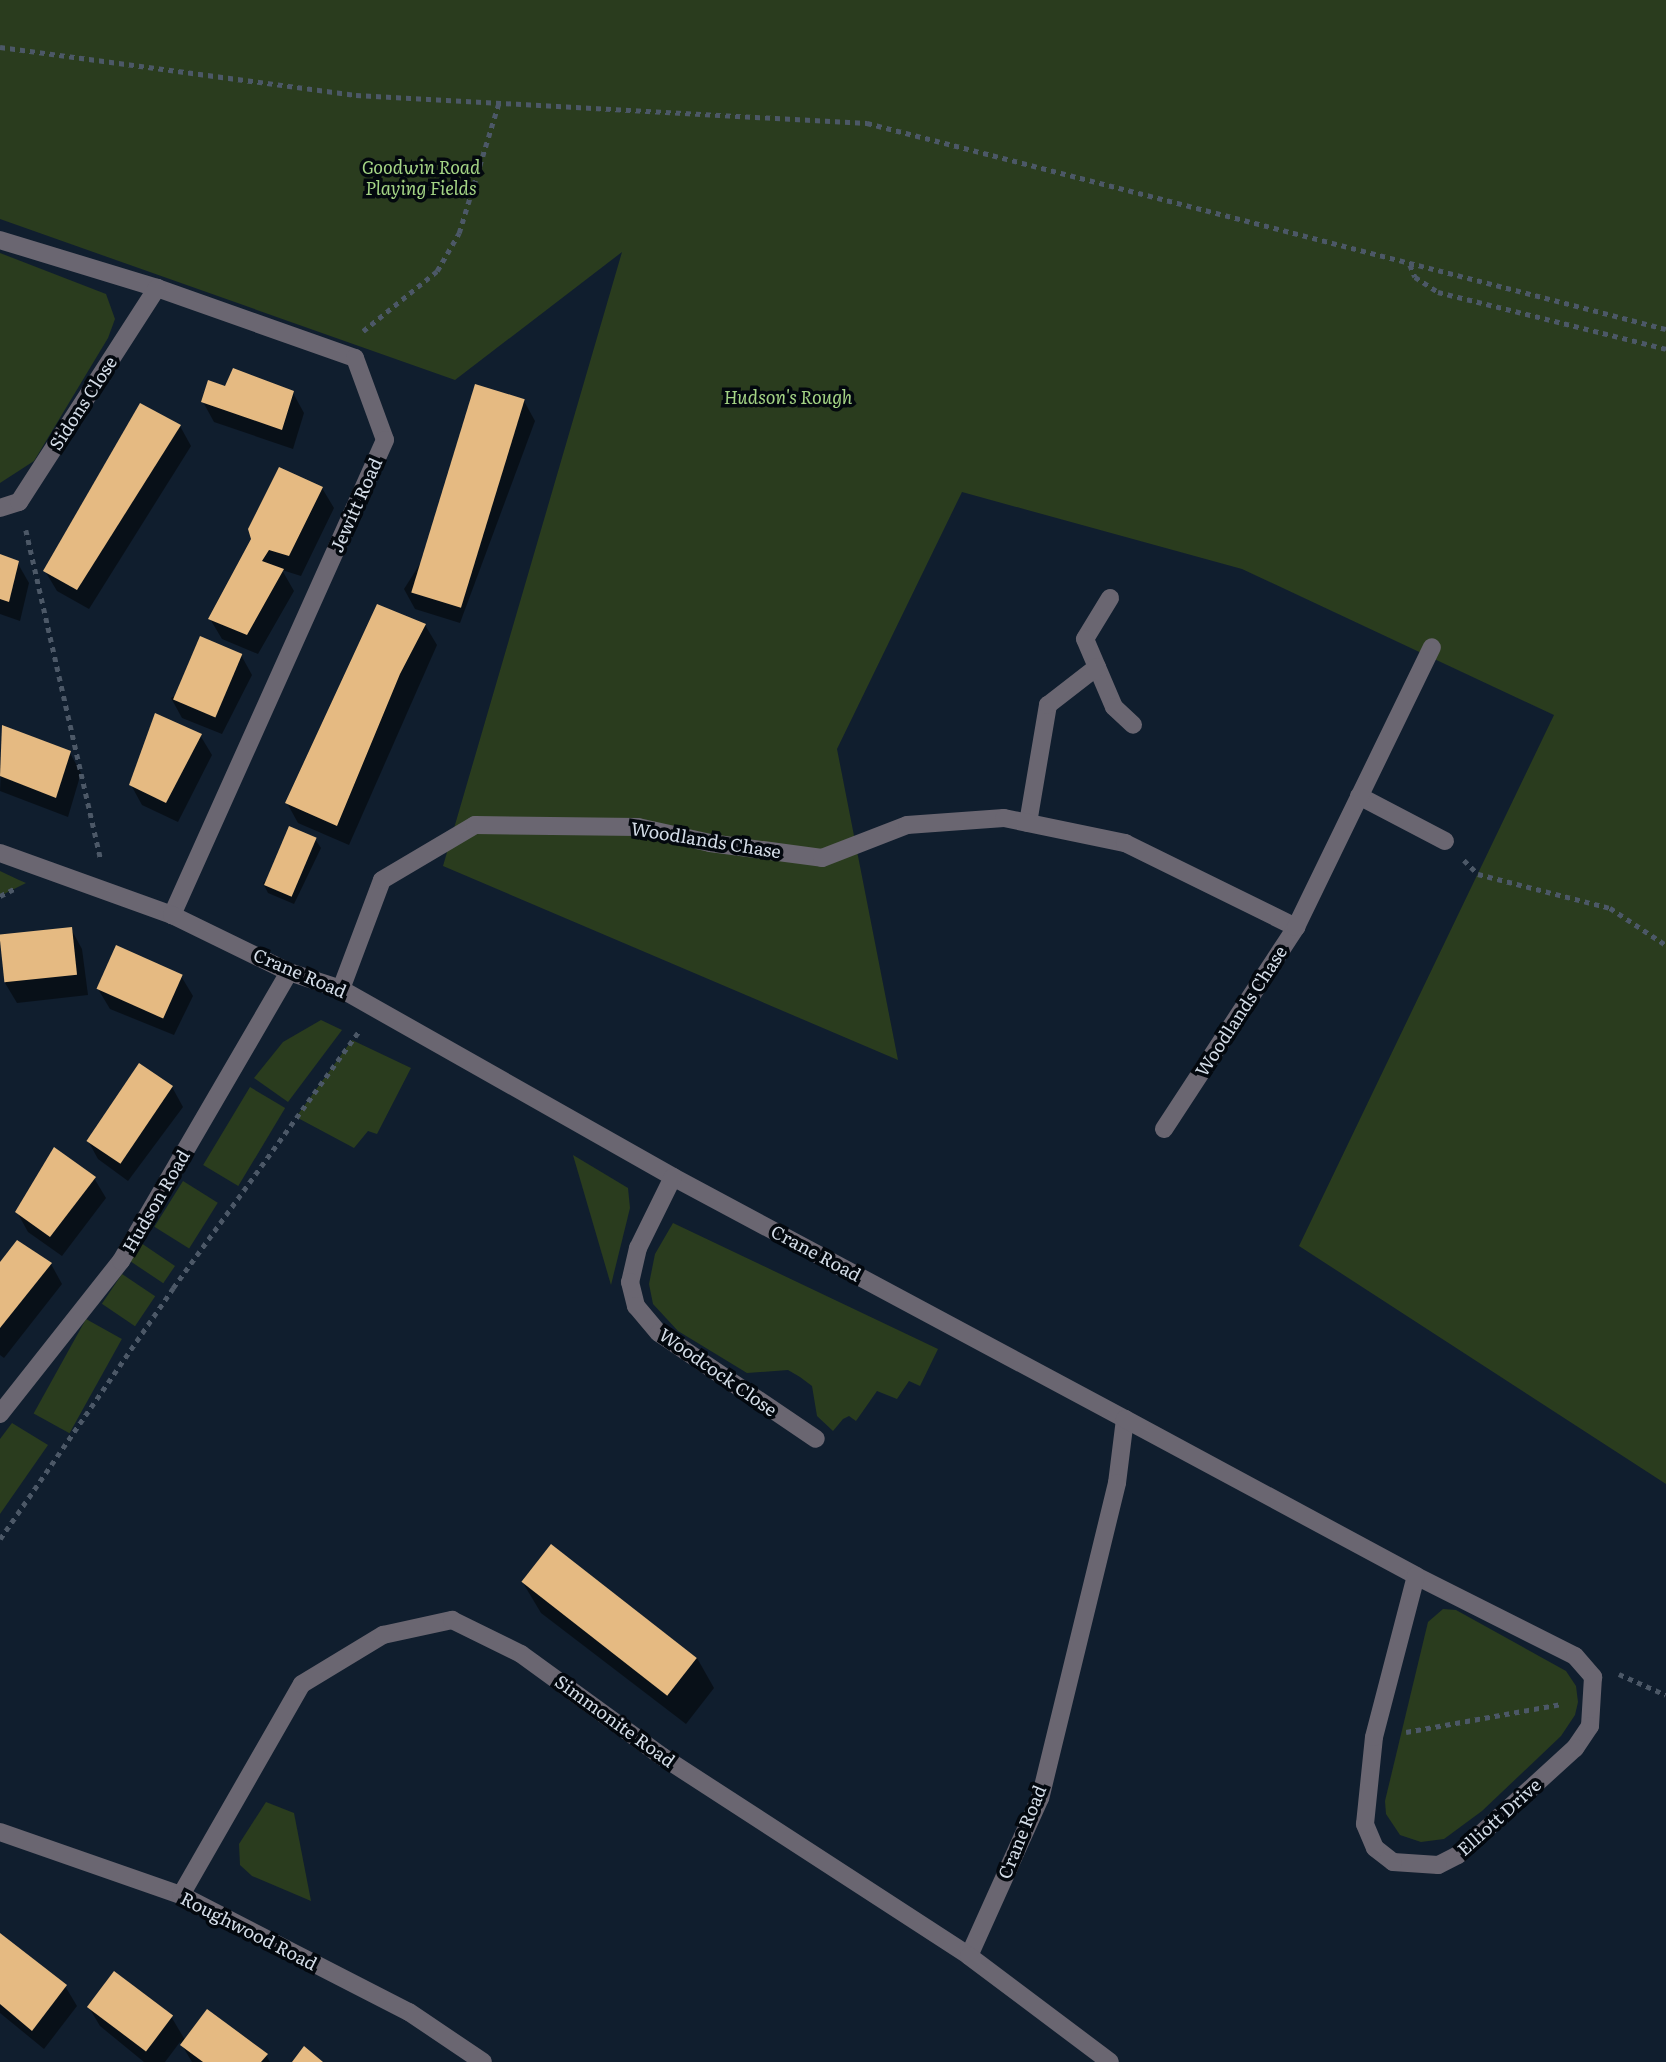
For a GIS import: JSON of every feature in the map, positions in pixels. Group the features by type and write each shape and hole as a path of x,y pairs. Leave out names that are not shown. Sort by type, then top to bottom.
{"street":[{"path":"0,240 157,288 355,358"},
{"name":"Sidons Close","path":"19,502 157,288"},
{"name":"Jewitt Road","path":"172,915 385,440 355,358"},
{"path":"0,508 19,502"},
{"path":"1110,598 1085,639 1114,707 1133,725"},
{"name":"Woodlands Chase","path":"1164,1129 1296,927 1432,647"},
{"path":"1028,823 1048,705 1097,667"},
{"path":"1359,796 1445,841"},
{"name":"Woodlands Chase","path":"341,989 382,880 475,825 638,827 710,844 822,858 907,825 1004,818 1125,844 1296,927"},
{"name":"Crane Road","path":"0,853 172,915 289,972 341,989 673,1177 1125,1419 1117,1483 1040,1798 969,1956"},
{"name":"Hudson Road","path":"0,1414 121,1261 289,972"},
{"name":"Woodcock Close","path":"673,1177 638,1248 630,1282 636,1306 659,1334 816,1439"},
{"name":"Elliott Drive","path":"1125,1419 1416,1576 1576,1656 1593,1677 1594,1699 1590,1726 1576,1748 1458,1855 1438,1865 1393,1862 1375,1848 1365,1824 1374,1737 1416,1576"},
{"name":"Simmonite Road","path":"181,1895 302,1684 383,1635 452,1620 521,1654 663,1757 969,1956 1110,2062"},
{"name":"Roughwood Road","path":"0,1832 181,1895 409,2012 483,2062"}],"path":[{"path":"0,47 356,95 867,123 1666,329"},
{"path":"355,358 349,343 437,271 459,233 499,103"},
{"path":"1410,264 1415,277 1438,292 1666,349"},
{"path":"19,502 102,856 91,885"},
{"path":"1445,841 1478,874 1610,908 1666,944"},
{"path":"0,1539 173,1288 375,1009"},
{"path":"1374,1737 1594,1699"}],"green space":[{"name":"Hudson's Rough","path":"0,0 1666,0 1666,1484 1299,1246 1554,715 1242,569 962,492 837,749 898,1060 443,866 622,252 455,380 0,219"},
{"path":"0,253 106,294 115,319 108,338 34,461 0,483"},
{"path":"0,871 19,880 26,883 0,896"},
{"path":"321,1020 342,1030 288,1102 254,1078 283,1042"},
{"path":"352,1040 411,1068 377,1134 368,1131 354,1148 296,1117"},
{"path":"250,1087 285,1108 238,1186 203,1165"},
{"path":"573,1155 628,1188 630,1208 611,1285"},
{"path":"183,1181 218,1203 189,1249 154,1227"},
{"path":"673,1223 938,1349 920,1386 909,1381 897,1399 877,1391 856,1421 849,1416 833,1431 817,1416 812,1386 800,1377 788,1370 747,1373 678,1331 653,1304 649,1284 655,1254"},
{"path":"141,1243 175,1266 163,1283 129,1260"},
{"path":"122,1274 155,1296 135,1326 102,1304"},
{"path":"86,1319 122,1339 69,1433 34,1413"},
{"path":"12,1423 48,1445 0,1514 0,1439"},
{"path":"1443,1609 1456,1610 1566,1671 1576,1686 1578,1702 1575,1715 1561,1736 1482,1811 1444,1839 1421,1842 1400,1835 1386,1814 1385,1801 1428,1622"},
{"path":"266,1802 294,1813 311,1901 252,1876 240,1865 239,1844"}],"building":[{"path":"233,368 294,391 282,430 201,402 208,380 225,386"},
{"path":"475,384 525,399 461,608 411,592"},
{"path":"140,403 181,425 77,590 43,571"},
{"path":"279,467 323,487 289,556 269,550 262,561 284,569 247,635 208,619 251,539 248,529"},
{"path":"0,554 19,561 9,602 0,599"},
{"path":"377,604 426,624 400,674 337,826 285,803"},
{"path":"200,636 242,654 215,717 173,700"},
{"path":"155,713 202,734 166,803 129,785"},
{"path":"2,725 71,751 56,798 0,776"},
{"path":"289,826 317,838 292,897 264,885"},
{"path":"72,927 77,975 4,982 0,935"},
{"path":"116,945 183,975 163,1019 96,989"},
{"path":"139,1063 173,1086 120,1164 86,1141"},
{"path":"54,1147 96,1177 50,1237 15,1212"},
{"path":"17,1240 52,1263 0,1328 0,1262"},
{"path":"551,1544 697,1658 667,1696 521,1582"},
{"path":"0,1933 67,1985 32,2031 0,2004"},
{"path":"114,1971 173,2016 146,2051 87,2007"},
{"path":"207,2009 268,2054 261,2062 203,2062 180,2045"},
{"path":"304,2046 323,2062 292,2062"}],"park label":[{"name":"Goodwin Road Playing Fields","path":"421,178"}]}
